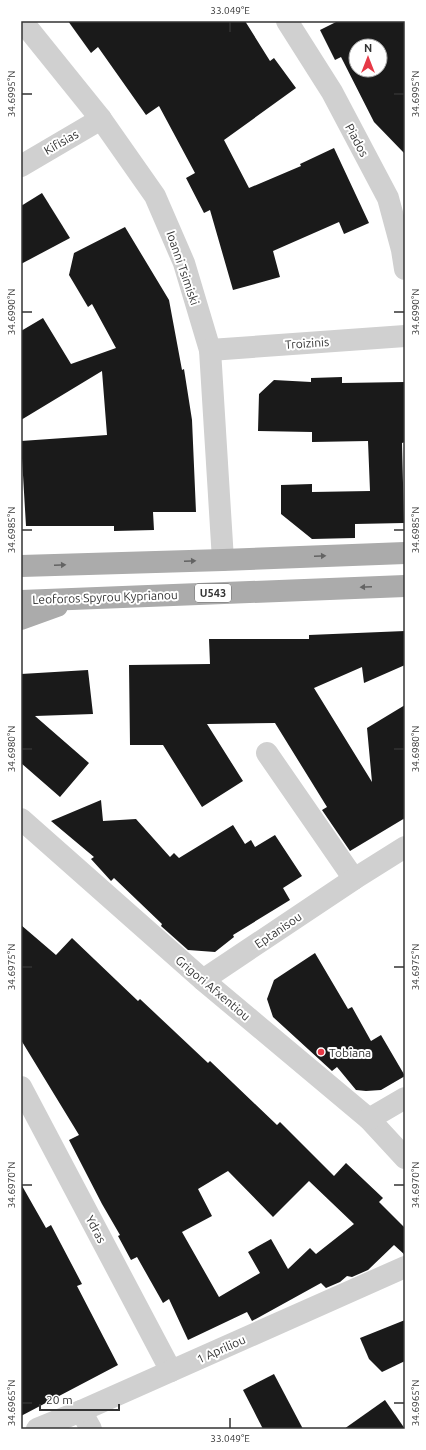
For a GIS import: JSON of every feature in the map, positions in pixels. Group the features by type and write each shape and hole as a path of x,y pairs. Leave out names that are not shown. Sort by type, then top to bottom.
{"main road":[{"path":"21,566 223,560 405,552"},
{"name":"Leoforos Spyrou Kyprianou","path":"21,601 405,586"},
{"path":"21,619 81,598"}],"street":[{"name":"Ioanni Tsimiski","path":"22,21 101,119 156,196 184,264 210,350 223,560"},
{"name":"Piados","path":"287,21 396,195 405,269"},
{"name":"Kifisias","path":"21,166 101,119"},
{"name":"Troizinis","path":"210,350 405,336"},
{"path":"267,753 354,879"},
{"name":"Grigori Afxentiou","path":"21,819 203,980 369,1119 405,1158"},
{"name":"Eptanisou","path":"203,980 354,879 405,847"},
{"name":"Ydras","path":"21,1087 171,1371"},
{"path":"369,1119 405,1098"},
{"name":"1 Apriliou","path":"37,1429 86,1420 171,1371 405,1267"}],"building":[{"path":"68,21 245,21 270,61 274,58 296,88 224,140 249,188 301,166 300,164 334,148 369,223 344,234 339,222 273,251 280,277 233,290 210,210 204,213 186,178 195,173 159,106 146,115 98,47 91,53"},
{"path":"338,21 405,21 405,154 374,122 352,78 388,78 388,38 348,38 348,71 341,57 335,60 320,30"},
{"path":"42,193 70,238 21,264 21,206"},
{"path":"125,227 169,300 182,370 184,369 192,420 196,512 153,512 154,530 114,531 114,526 26,526 21,441 107,435 102,371 21,420 21,331 43,318 71,364 116,348 92,304 88,307 69,275 74,253"},
{"path":"342,377 342,383 405,382 405,442 402,443 404,523 355,524 355,538 312,539 281,514 281,485 312,484 312,492 370,491 368,441 312,442 312,432 258,431 259,394 274,380 311,382 311,378"},
{"path":"405,631 405,665 364,683 362,667 314,688 372,782 367,728 405,705 405,818 350,851 322,810 327,807 275,723 207,724 243,781 202,807 163,745 130,745 129,665 210,664 209,639 309,639 309,635"},
{"path":"88,670 93,714 35,716 89,763 60,797 21,763 21,674"},
{"path":"101,800 103,821 136,819 170,857 174,853 179,858 233,825 245,844 251,840 255,847 275,835 302,876 283,888 290,900 233,935 234,937 215,952 188,950 161,926 162,924 114,878 111,881 91,859 94,857 51,821"},
{"path":"21,925 56,955 72,938 138,1001 140,999 208,1063 210,1061 277,1125 280,1122 334,1176 346,1163 383,1198 379,1202 405,1228 405,1255 394,1245 368,1270 352,1277 347,1276 340,1282 326,1288 321,1283 252,1321 247,1312 188,1340 169,1299 163,1303 137,1257 131,1260 118,1236 120,1235 69,1140 79,1135 21,1040","holes":["228,1171 273,1217 309,1181 354,1224 316,1254 310,1248 288,1269 271,1239 248,1252 260,1273 219,1297 182,1232 212,1216 198,1189"]},
{"path":"315,953 348,1009 352,1007 371,1041 381,1035 405,1076 381,1090 356,1090 337,1067 332,1071 273,1017 267,999 274,980"},
{"path":"21,1184 46,1228 51,1225 82,1284 77,1286 118,1365 21,1416"},
{"path":"405,1320 405,1361 382,1372 369,1359 360,1338"},
{"path":"274,1374 303,1429 263,1429 243,1390"},
{"path":"385,1400 405,1429 344,1429"}],"place":[{"name":"Tobiana","path":"321,1052"}]}
